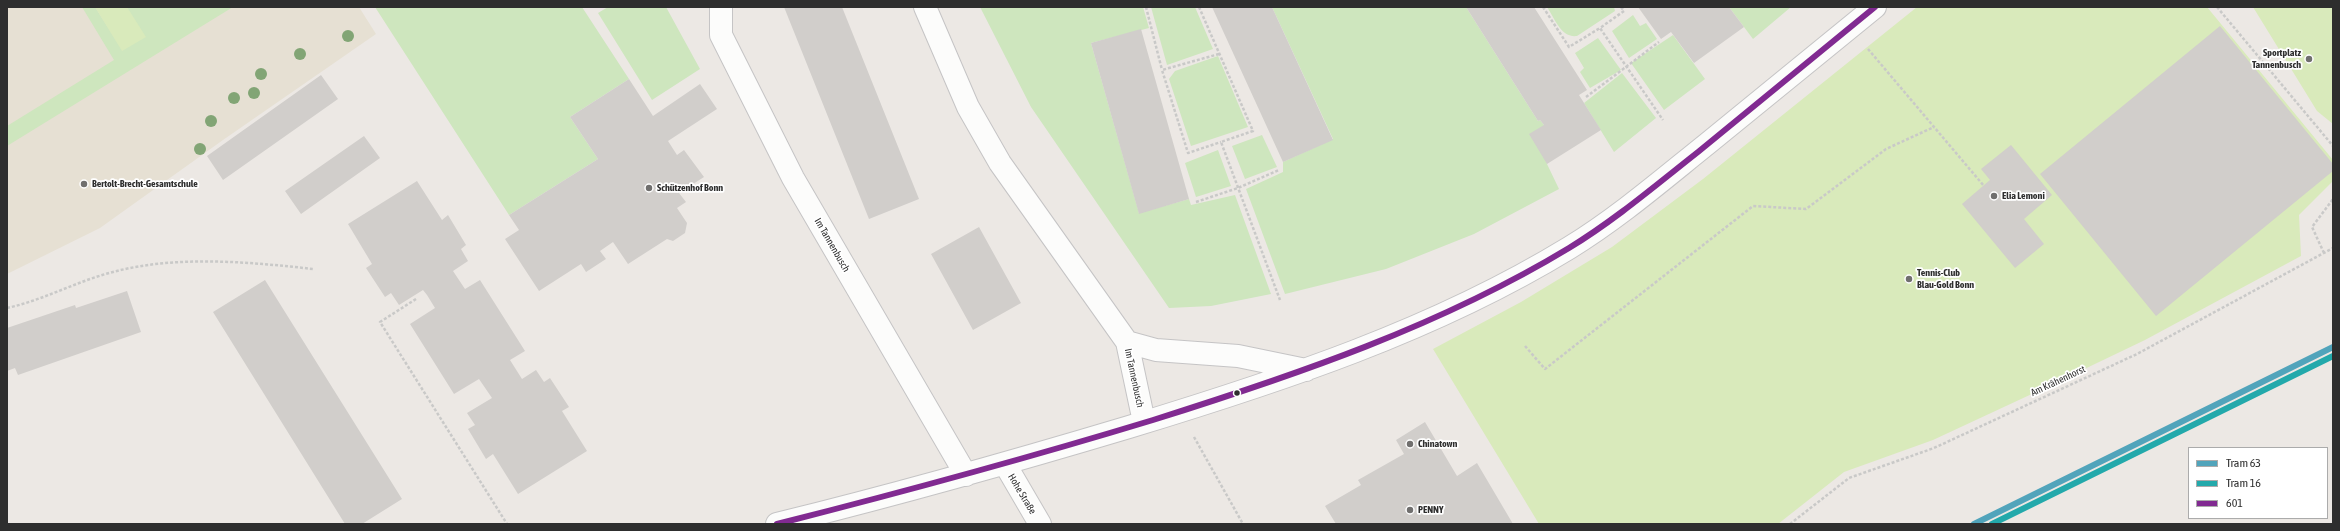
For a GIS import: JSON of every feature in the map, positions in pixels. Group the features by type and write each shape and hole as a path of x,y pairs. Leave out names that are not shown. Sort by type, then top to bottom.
{"street":[{"name":"Im Tannenbusch","path":"721,7 721,35 793,178 966,475"},
{"name":"Im Tannenbusch","path":"924,7 968,108 1000,163 1127,342 1144,422"},
{"name":"Hohe Straße","path":"777,524 1005,464 1144,422 1306,370 1414,327 1512,281 1571,247 1633,202 1875,7"},
{"path":"1127,342 1156,350 1238,356 1306,370"},
{"name":"Hohe Straße","path":"1005,464 1040,524"}],"path":[{"path":"1146,7 1162,70 1188,153 1253,131 1199,7"},
{"path":"1543,7 1569,47 1624,11 1621,7"},
{"path":"2217,7 2333,146"},
{"path":"1850,27 1984,186"},
{"path":"1600,28 1663,120"},
{"path":"1586,97 1659,42"},
{"path":"1162,70 1219,54"},
{"path":"1525,346 1545,369 1753,206 1806,209 1886,149 1934,127"},
{"path":"1221,142 1280,300"},
{"path":"1196,202 1238,188 1279,170"},
{"path":"2324,253 2312,226 2333,200"},
{"name":"Am Krähenhorst","path":"1790,524 1849,478 1934,448 2137,354 2333,248"},
{"path":"7,308 31,302 113,272 179,261 220,263 248,262 313,269"},
{"path":"416,299 380,322 507,524"},
{"path":"1191,431 1243,524"}],"shaded area":[{"name":"Bertolt-Brecht-Gesamtschule","path":"7,7 359,7 376,34 223,140 100,228 7,274"}],"green space":[{"path":"82,7 95,7 123,51 128,7 233,7 7,146 7,126 114,60"},
{"path":"95,7 127,7 146,37 122,51"},
{"path":"375,7 582,7 629,79 570,117 598,159 509,215"},
{"path":"608,7 666,7 700,69 652,100 598,13"},
{"path":"980,7 1143,7 1149,28 1091,43 1139,213 1189,199 1191,205 1235,195 1271,294 1211,306 1169,308 1031,107"},
{"path":"1151,7 1195,7 1213,49 1167,65"},
{"path":"1272,7 1466,7 1538,121 1540,120 1544,125 1547,164 1559,189 1474,234 1386,269 1285,294 1246,189 1283,172 1283,162 1333,139"},
{"path":"1547,7 1614,7 1615,11 1577,36 1571,36 1559,27"},
{"path":"1729,7 1791,7 1753,39"},
{"name":"Tennis-Club Blau-Gold Bonn","path":"1917,7 2207,7 2333,160 2333,181 2299,215 2301,256 2145,340 2049,386 1933,440 1844,472 1778,524 1539,524 1433,349 1521,302 1612,247 1703,179"},
{"name":"Sportplatz Tannenbusch","path":"2253,7 2333,7 2333,124 2317,111"},
{"path":"1633,15 1640,26 1646,23 1657,39 1629,58 1612,31"},
{"path":"1673,35 1705,79 1664,110 1631,63"},
{"path":"1598,38 1621,70 1590,88 1580,72 1584,68 1575,53"},
{"path":"1218,56 1248,127 1191,146 1169,79 1175,71"},
{"path":"1622,73 1656,118 1614,152 1584,103"},
{"path":"1262,135 1277,167 1245,179 1232,146"},
{"path":"1218,150 1231,186 1196,197 1185,163"}],"building":[{"path":"784,7 842,7 919,199 869,219"},
{"path":"1212,7 1272,7 1333,140 1283,162"},
{"path":"1466,7 1534,7 1587,90 1579,95 1601,130 1547,164 1529,134 1544,125 1540,120 1538,121"},
{"path":"1638,7 1729,7 1744,27 1694,63 1671,32 1661,39"},
{"path":"2220,26 2333,164 2333,171 2156,316 2040,174"},
{"path":"1141,29 1189,199 1139,214 1091,43"},
{"path":"321,75 338,99 223,180 207,156"},
{"path":"629,79 653,116 700,84 717,109 668,141 677,155 684,150 704,177 679,193 686,202 677,208 687,223 685,233 673,241 667,239 628,264 613,242 600,251 606,259 586,272 581,264 539,291 505,239 519,230 509,215 598,159 570,117"},
{"path":"364,136 380,158 301,214 285,191"},
{"path":"2011,145 2052,195 2024,219 2044,244 2015,268 1962,204 1990,180 1981,169"},
{"path":"417,181 442,220 448,215 466,245 461,249 468,261 453,271 465,289 480,280 525,351 510,360 522,379 536,370 544,382 550,378 569,407 562,411 587,451 518,494 493,454 486,459 468,429 475,425 467,413 492,398 479,379 454,394 410,324 435,308 427,295 423,290 399,305 391,293 385,297 366,268 372,264 348,224"},
{"path":"979,227 1021,303 973,330 931,254"},
{"path":"265,280 402,499 362,524 345,524 213,312"},
{"path":"127,291 141,332 18,375 15,368 7,371 7,328 75,305 76,308"},
{"path":"1425,422 1457,476 1477,463 1513,524 1336,524 1325,506 1361,485 1358,480 1404,454 1396,440"}],"tram line":[{"name":"63","path":"1974,524 2333,347"},
{"name":"16","path":"1992,524 2333,356"}],"transit line":[{"name":"601","path":"777,524 1012,461 1207,403 1366,346 1418,325 1470,301 1520,276 1569,248 1619,214 1698,152 1875,7"}],"place":[{"name":"Sportplatz Tannenbusch","path":"2309,59"},
{"name":"Bertolt-Brecht-Gesamtschule","path":"84,184"},
{"name":"Schützenhof Bonn","path":"649,188"},
{"name":"Elia Lemoni","path":"1994,196"},
{"name":"Tennis-Club Blau-Gold Bonn","path":"1909,279"},
{"name":"Chinatown","path":"1410,444"},
{"name":"PENNY","path":"1410,510"}]}
